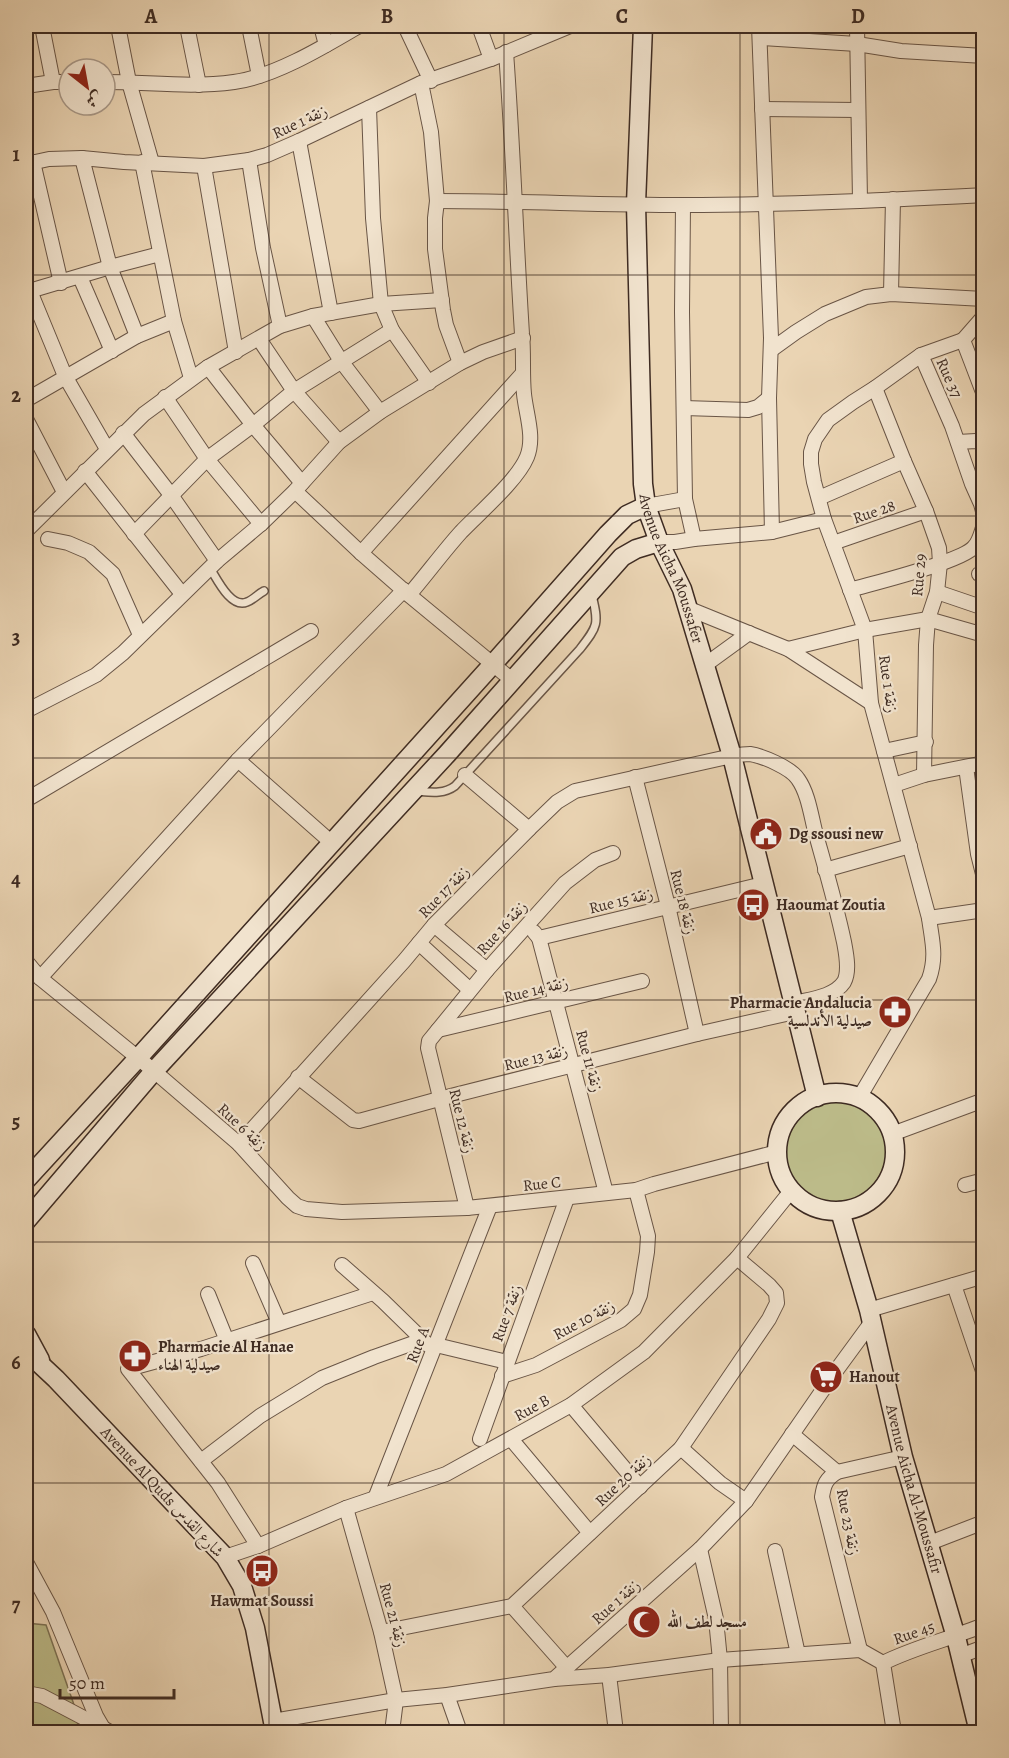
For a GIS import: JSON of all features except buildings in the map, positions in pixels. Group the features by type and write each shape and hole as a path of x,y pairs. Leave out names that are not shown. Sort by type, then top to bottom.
{"street":[{"path":"42,26 53,82"},
{"path":"118,26 147,162 160,254 174,321 191,378"},
{"path":"187,26 199,85"},
{"path":"249,26 259,76"},
{"path":"321,26 326,45"},
{"path":"117,82 199,85 235,82 277,69 359,26"},
{"path":"405,26 426,82 437,201 435,249 446,325 460,363"},
{"path":"478,26 490,59"},
{"name":"Rue 1 زنقة","path":"29,163 49,159 81,158 204,166 249,160 299,141 426,82 490,59 544,31 570,26"},
{"name":"Avenue Aicha Moussafer","path":"643,26 636,204 643,484 646,506 687,608 732,756 817,1097"},
{"path":"857,26 860,200"},
{"path":"772,532 769,398 771,350 760,32 901,51 984,56"},
{"path":"40,978 238,760 407,593 520,470 525,461 530,437 524,394 523,338 506,52"},
{"path":"26,86 57,82"},
{"path":"369,108 373,218 381,304 393,330 429,383"},
{"path":"762,109 858,110"},
{"path":"299,141 331,313"},
{"path":"81,158 110,267 137,336"},
{"path":"249,160 263,248 280,326"},
{"path":"29,163 61,283"},
{"path":"204,166 236,352"},
{"path":"437,201 683,205 984,195"},
{"path":"891,294 892,199"},
{"path":"683,205 685,499 694,539"},
{"path":"107,449 65,376 28,292 160,254"},
{"path":"80,277 112,351"},
{"path":"771,350 825,314 866,297 891,294 984,299"},
{"path":"26,531 123,433 165,397 208,367 280,326 313,316 381,304 442,300"},
{"path":"313,316 341,360 380,412"},
{"path":"984,316 963,340 984,395"},
{"path":"26,400 137,336 174,321"},
{"path":"134,534 207,459 294,391 393,330"},
{"path":"26,711 96,675 123,653 182,594 261,524 339,442 380,412 460,363 523,338"},
{"path":"259,339 294,391 339,442"},
{"name":"Rue 1 زنقة","path":"859,1098 929,979 934,954 929,918 871,703 865,630 824,519 814,482 812,452 815,439 828,420 921,355 963,340"},
{"name":"Rue 37","path":"921,355 958,442 983,510"},
{"path":"208,367 298,487 361,553 512,680"},
{"path":"361,553 523,373"},
{"name":"Rue 29","path":"875,388 939,548 937,592 927,619 924,775"},
{"path":"165,397 207,459 261,524"},
{"path":"684,408 748,410 758,407 769,398"},
{"path":"26,418 64,492"},
{"path":"123,433 171,495 214,565"},
{"path":"958,442 984,443"},
{"path":"819,498 904,461"},
{"path":"85,471 182,594"},
{"path":"26,1180 608,534 627,516 646,506 685,499"},
{"name":"Rue 28","path":"833,543 926,511"},
{"path":"26,1221 154,1071 413,791 622,557 636,549 659,542 772,532 824,519"},
{"path":"850,590 956,558 981,542 984,525"},
{"path":"48,539 68,543 89,552 113,574 140,635"},
{"path":"937,592 984,608"},
{"path":"687,608 788,650 871,703"},
{"path":"788,650 865,630 927,619 984,635"},
{"path":"26,800 311,631"},
{"path":"705,665 749,633"},
{"path":"884,751 926,742"},
{"name":"Rue 17 زنقة","path":"239,1144 434,925 529,828 557,802 575,791 732,756 749,754 766,759 785,768 798,778 805,795 825,870"},
{"path":"238,760 332,843"},
{"path":"894,785 924,775 984,763"},
{"path":"966,767 984,878"},
{"path":"465,775 529,828"},
{"name":"Rue 18 زنقة","path":"635,777 668,906 697,1034"},
{"path":"825,870 910,846"},
{"name":"Rue 16 زنقة","path":"433,1036 487,970 565,883 582,868 613,853"},
{"name":"Rue 13 زنقة","path":"298,1077 353,1120 359,1121 697,1034 795,1007 826,995 838,988 844,981 847,969 844,943 825,870"},
{"name":"Rue 15 زنقة","path":"539,938 763,884"},
{"path":"929,918 984,910"},
{"path":"529,924 539,938"},
{"path":"434,925 487,970"},
{"name":"Rue 11 زنقة","path":"539,938 606,1193"},
{"path":"419,943 470,990"},
{"name":"Rue 6 زنقة","path":"26,961 40,978 239,1144 288,1198 297,1206 306,1209"},
{"name":"Rue 14 زنقة","path":"433,1036 642,981"},
{"name":"Rue 12 زنقة","path":"433,1036 428,1048 467,1208"},
{"path":"832,1093 859,1098 879,1112 892,1134 893,1164 888,1178 880,1191 869,1201 855,1208 840,1211 813,1207 791,1191 781,1173 777,1152 784,1124 804,1103 817,1097 832,1093"},
{"path":"892,1134 984,1100"},
{"name":"Rue C","path":"306,1209 342,1212 467,1208 636,1190 777,1152"},
{"path":"965,1185 984,1180"},
{"name":"Rue 10 زنقة","path":"502,1376 536,1365 621,1320 634,1309 640,1295 648,1236 636,1190"},
{"name":"Rue B","path":"225,1557 258,1546 376,1496 446,1474 571,1405 644,1352 737,1258 791,1191"},
{"name":"Rue 7 زنقة","path":"480,1439 567,1198"},
{"name":"Rue A","path":"376,1496 490,1206"},
{"name":"Avenue Aicha Al-Moussafir","path":"840,1211 870,1317 903,1457 956,1637 979,1730"},
{"name":"Rue 20 زنقة","path":"512,1606 681,1448 769,1319 777,1303 776,1293 737,1258"},
{"path":"253,1263 279,1323"},
{"path":"342,1265 422,1340 435,1348 507,1362"},
{"path":"870,1317 984,1276"},
{"path":"954,1286 983,1371"},
{"path":"258,1546 218,1483 128,1369 226,1341 373,1293"},
{"path":"208,1294 226,1341"},
{"name":"Rue 1 زنقة","path":"554,1679 700,1549 746,1502 870,1317"},
{"name":"Avenue Al Quds شارع القدس","path":"26,1334 48,1371"},
{"path":"201,1461 260,1416 322,1378 422,1340"},
{"name":"Avenue Al Quds شارع القدس","path":"26,1352 48,1371 225,1557 242,1586 255,1628 274,1727"},
{"path":"571,1405 640,1486"},
{"path":"792,1434 837,1472"},
{"path":"511,1439 590,1533"},
{"path":"681,1448 720,1483 746,1502"},
{"name":"Rue 23 زنقة","path":"860,1650 822,1497 824,1484 837,1472 903,1457"},
{"name":"Rue 21 زنقة","path":"346,1508 381,1632 396,1700 392,1732"},
{"path":"927,1544 984,1522"},
{"path":"700,1549 716,1619 720,1660 721,1732"},
{"path":"775,1551 798,1654"},
{"path":"26,1562 53,1612 96,1716 106,1730"},
{"path":"381,1632 512,1606 567,1668"},
{"name":"Rue 45","path":"894,1732 883,1663 902,1653 956,1637 984,1625"},
{"path":"960,1656 984,1647"},
{"path":"274,1727 396,1700 720,1660 860,1650 883,1663"},
{"path":"609,1675 616,1732"},
{"path":"26,1693 42,1696 106,1730"},
{"path":"447,1695 460,1732"}],"lane":[{"path":"214,565 228,596 235,602 247,602 264,591"},
{"path":"413,791 438,792 450,789 590,636 597,619 591,591"}],"shaded area":[{"path":"835,1100 854,1104 871,1115 882,1132 886,1151 882,1170 871,1187 854,1198 835,1202 816,1198 799,1187 788,1170 784,1151 788,1132 799,1115 816,1104"},
{"path":"26,1623 46,1625 79,1719 75,1732 26,1732"}],"place":[{"name":"Dg ssousi new","path":"766,834"},
{"name":"Haoumat Zoutia","path":"753,905"},
{"name":"Pharmacie Andalucia صيدلية الأندلسية","path":"895,1012"},
{"name":"Pharmacie Al Hanae صيدلية الهناء","path":"135,1356"},
{"name":"Hanout","path":"826,1377"},
{"name":"Hawmat Soussi","path":"262,1571"},
{"name":"مسجد لطف الله","path":"644,1622"}]}
